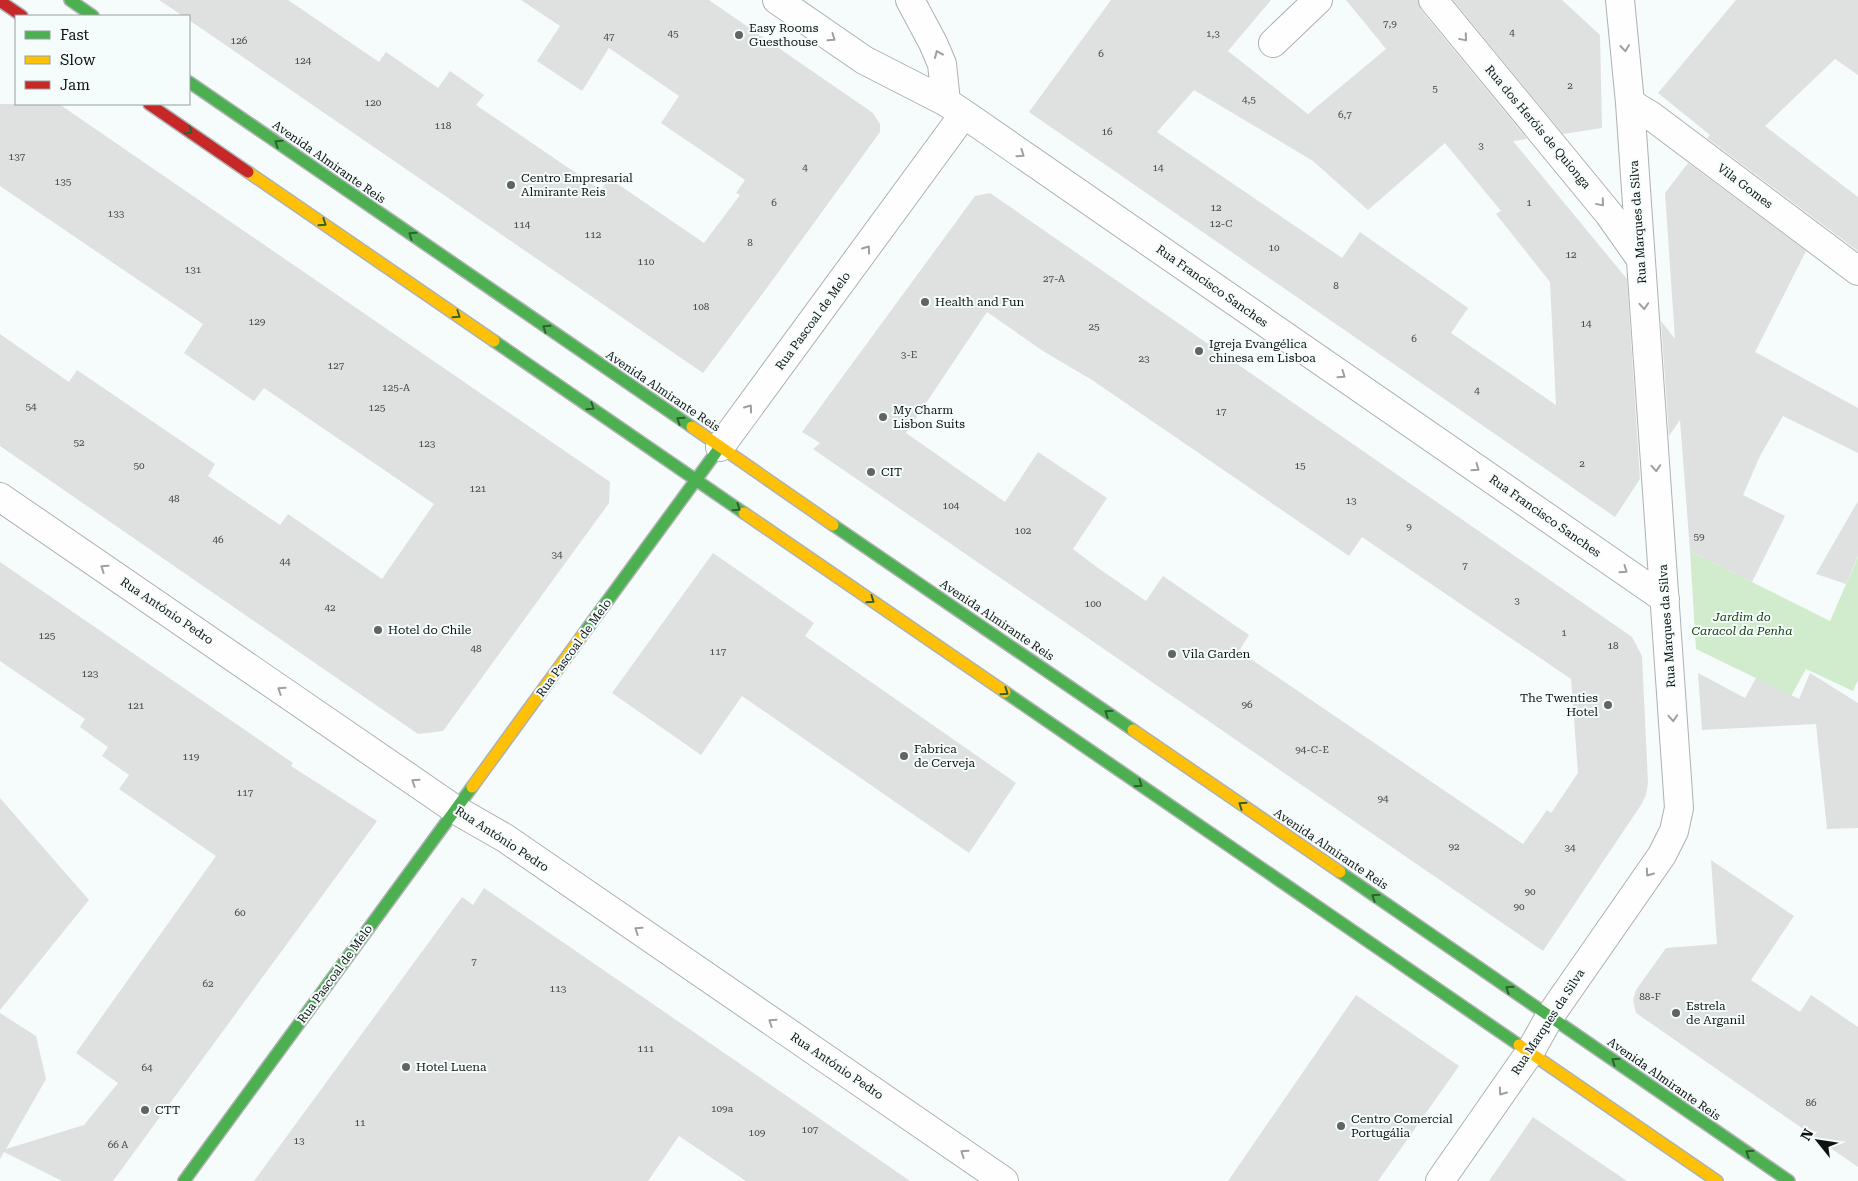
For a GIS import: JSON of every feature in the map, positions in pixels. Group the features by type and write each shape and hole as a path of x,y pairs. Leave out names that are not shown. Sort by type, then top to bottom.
{"main road":[{"path":"70,0 92,15"},
{"path":"0,1 21,15"},
{"name":"Avenida Almirante Reis","path":"190,83 1789,1181"},
{"path":"150,105 1717,1181"},
{"name":"Rua Pascoal de Melo","path":"184,1181 720,447"}],"street":[{"name":"Rua Francisco Sanches","path":"777,0 864,60 964,114 1665,599"},
{"path":"910,0 933,43 964,114"},
{"path":"1273,44 1318,0"},
{"name":"Rua dos Heróis de Quionga","path":"1433,0 1609,214 1640,258"},
{"name":"Rua Marques da Silva","path":"1440,1181 1530,1052 1550,1016 1662,855 1674,830 1679,808 1630,103 1620,0"},
{"name":"Vila Gomes","path":"1630,103 1650,115 1858,271"},
{"name":"Rua Pascoal de Melo","path":"720,447 964,114"},
{"name":"Rua António Pedro","path":"0,497 456,810 505,838 1004,1181"}],"green space":[{"name":"Jardim do Caracol da Penha","path":"1690,551 1830,621 1858,557 1858,680 1853,691 1806,669 1790,698 1762,681 1696,649"}],"building":[{"path":"159,0 288,0 379,62 386,52 438,88 450,71 484,95 476,105 601,190 609,178 704,243 740,195 736,193 745,180 661,123 679,96 609,48 582,91 537,61 560,26 521,0 709,0 873,113 880,124 880,132 703,373 190,21 190,15 182,15"},
{"path":"1111,0 1271,0 1228,51 1308,114 1386,49 1346,0 1418,0 1421,10 1527,139 1513,141 1627,279 1640,479 1615,517 1029,112","holes":["1194,90 1313,161 1368,210 1445,143 1501,211 1496,214 1550,282 1556,405 1451,333 1468,308 1360,232 1342,258 1157,132"]},
{"path":"1453,0 1562,0 1600,35 1602,128 1563,134"},
{"path":"1736,0 1858,0 1858,75 1835,59 1765,126 1858,197 1858,251 1707,138 1710,135 1658,93"},
{"path":"0,104 60,105 610,482 609,503 443,731 418,734 0,446 0,334 69,382 77,370 215,464 208,476 280,525 288,514 382,579 434,504 264,388 254,401 184,353 203,324 0,186"},
{"path":"1688,163 1806,251 1755,352 1858,408 1858,453 1783,416 1760,456 1743,495 1785,516 1752,582 1690,551 1680,420 1669,436 1661,321 1675,339 1665,193"},
{"path":"990,193 1632,637 1642,656 1648,783 1646,795 1543,951 813,449 820,443 802,432 975,196","holes":["987,312 1043,351 1092,380 1349,556 1362,537 1571,679 1578,773 1551,813 1547,810 1523,844 1239,651 1249,635 1163,576 1146,601 1073,549 1107,498 1038,452 1005,502 906,433"]},
{"path":"1858,501 1858,556 1846,584 1816,574"},
{"path":"713,553 814,623 805,636 1016,783 969,853 742,696 701,755 612,693"},
{"path":"0,562 293,763 291,766 377,821 113,1181 62,1181 4,1152 0,1159 0,1013 36,1036 46,1079 6,1149 84,1125 118,1083 76,1053 216,856 119,789 129,775 102,756 108,747 80,727 85,719 0,661"},
{"path":"1698,673 1745,698 1756,678 1799,699 1810,673 1858,703 1858,828 1827,829 1816,724 1702,730"},
{"path":"0,798 89,900 0,1010"},
{"path":"1711,860 1794,916 1751,980 1800,1012 1811,995 1858,1027 1858,1167 1636,1013 1633,1000 1636,990 1666,948 1717,944"},
{"path":"484,888 910,1181 746,1181 679,1136 648,1181 254,1181 462,897 473,905"},
{"name":"Centro Comercial Portugália","path":"1356,995 1459,1066 1378,1181 1228,1181"},
{"path":"1533,1117 1587,1154 1627,1181 1489,1181"}],"traffic: fast":[{"path":"70,0 92,15"},
{"path":"190,83 692,427"},
{"path":"494,341 744,513"},
{"path":"584,633 720,447"},
{"path":"833,525 1133,730"},
{"path":"1005,692 1519,1045"},
{"path":"184,1181 472,787"},
{"path":"1340,872 1789,1181"}],"traffic: slow":[{"path":"248,172 494,341"},
{"path":"692,427 833,525"},
{"path":"744,513 1005,692"},
{"path":"472,787 584,633"},
{"path":"1133,730 1340,872"},
{"path":"1519,1045 1717,1181"}],"traffic: jam":[{"path":"0,1 21,15"},
{"path":"150,105 248,172"}],"place":[{"name":"Easy Rooms Guesthouse","path":"739,35"},
{"name":"Centro Empresarial Almirante Reis","path":"511,185"},
{"name":"Health and Fun","path":"925,302"},
{"name":"Igreja Evangélica chinesa em Lisboa","path":"1199,351"},
{"name":"My Charm Lisbon Suits","path":"883,417"},
{"name":"CIT","path":"871,472"},
{"name":"Hotel do Chile","path":"378,630"},
{"name":"Vila Garden","path":"1172,654"},
{"name":"The Twenties Hotel","path":"1608,705"},
{"name":"Fabrica de Cerveja","path":"904,756"},
{"name":"Estrela de Arganil","path":"1676,1013"},
{"name":"Hotel Luena","path":"406,1067"},
{"name":"CTT","path":"145,1110"},
{"name":"Centro Comercial Portugália","path":"1341,1126"}]}
